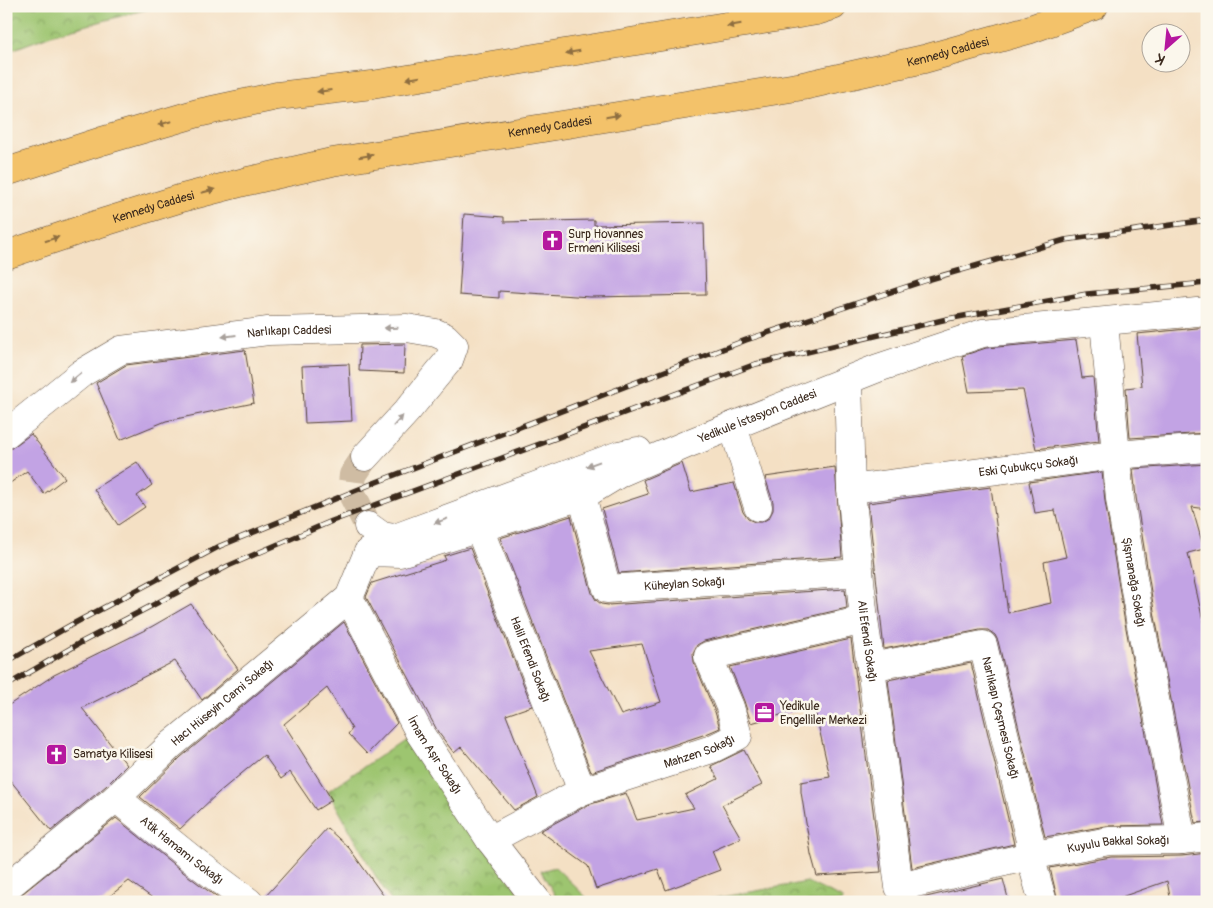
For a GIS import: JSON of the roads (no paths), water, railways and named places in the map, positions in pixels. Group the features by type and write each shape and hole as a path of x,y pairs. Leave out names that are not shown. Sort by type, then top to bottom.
{"highway":[{"path":"6,172 198,113 277,96 372,85 816,11 833,6"},
{"name":"Kennedy Caddesi","path":"6,255 173,201 248,181 332,162 802,86 952,51 1028,30 1094,6"}],"street":[{"name":"Yedikule İstasyon Caddesi","path":"349,598 368,552 400,553 582,496 620,473 692,442 878,368 983,333 1207,311"},
{"name":"Şişmanağa Sokağı","path":"1104,322 1120,499 1140,620 1194,838"},
{"name":"Narlıkapı Caddesi","path":"6,434 82,373 121,350 268,331 407,328 436,332 454,346 450,360 365,457"},
{"name":"Ali Efendi Sokağı","path":"848,380 851,489 859,572 899,887 1030,856"},
{"path":"733,426 758,507"},
{"path":"368,526 382,536 395,538 619,455 692,442"},
{"name":"Eski Çubukçu Sokağı","path":"851,489 1115,455 1207,448"},
{"name":"Küheylan Sokağı","path":"582,496 606,589 859,572"},
{"name":"Halil Efendi Sokağı","path":"479,528 582,791"},
{"name":"Hacı Hüseyin Cami Sokağı","path":"6,888 116,798 170,745 349,598"},
{"name":"İmam Aşır Sokağı","path":"349,598 419,732 490,840 538,902"},
{"name":"Mahzen Sokağı","path":"490,840 582,791 712,749 738,736 730,707 708,656 864,620"},
{"name":"Narlıkapı Çeşmesi Sokağı","path":"871,667 983,644 1030,841 1030,856 1043,902"},
{"name":"Atik Hamamı Sokağı","path":"116,798 249,902"},
{"name":"Kuyulu Bakkal Sokağı","path":"1030,856 1109,841 1194,838"}],"tunnel":[{"path":"365,457 353,475 351,492 368,526"}],"railway":[{"path":"6,662 71,625 220,546 374,483 746,340 927,280 1065,240 1207,220"},
{"path":"6,686 80,643 228,566 332,521 756,364 947,319 1087,294 1207,283"}],"place":[{"name":"Surp Hovannes Ermeni Kilisesi","path":"552,241"},
{"name":"Yedikule Engelliler Merkezi","path":"764,713"},
{"name":"Samatya Kilisesi","path":"57,754"}]}
